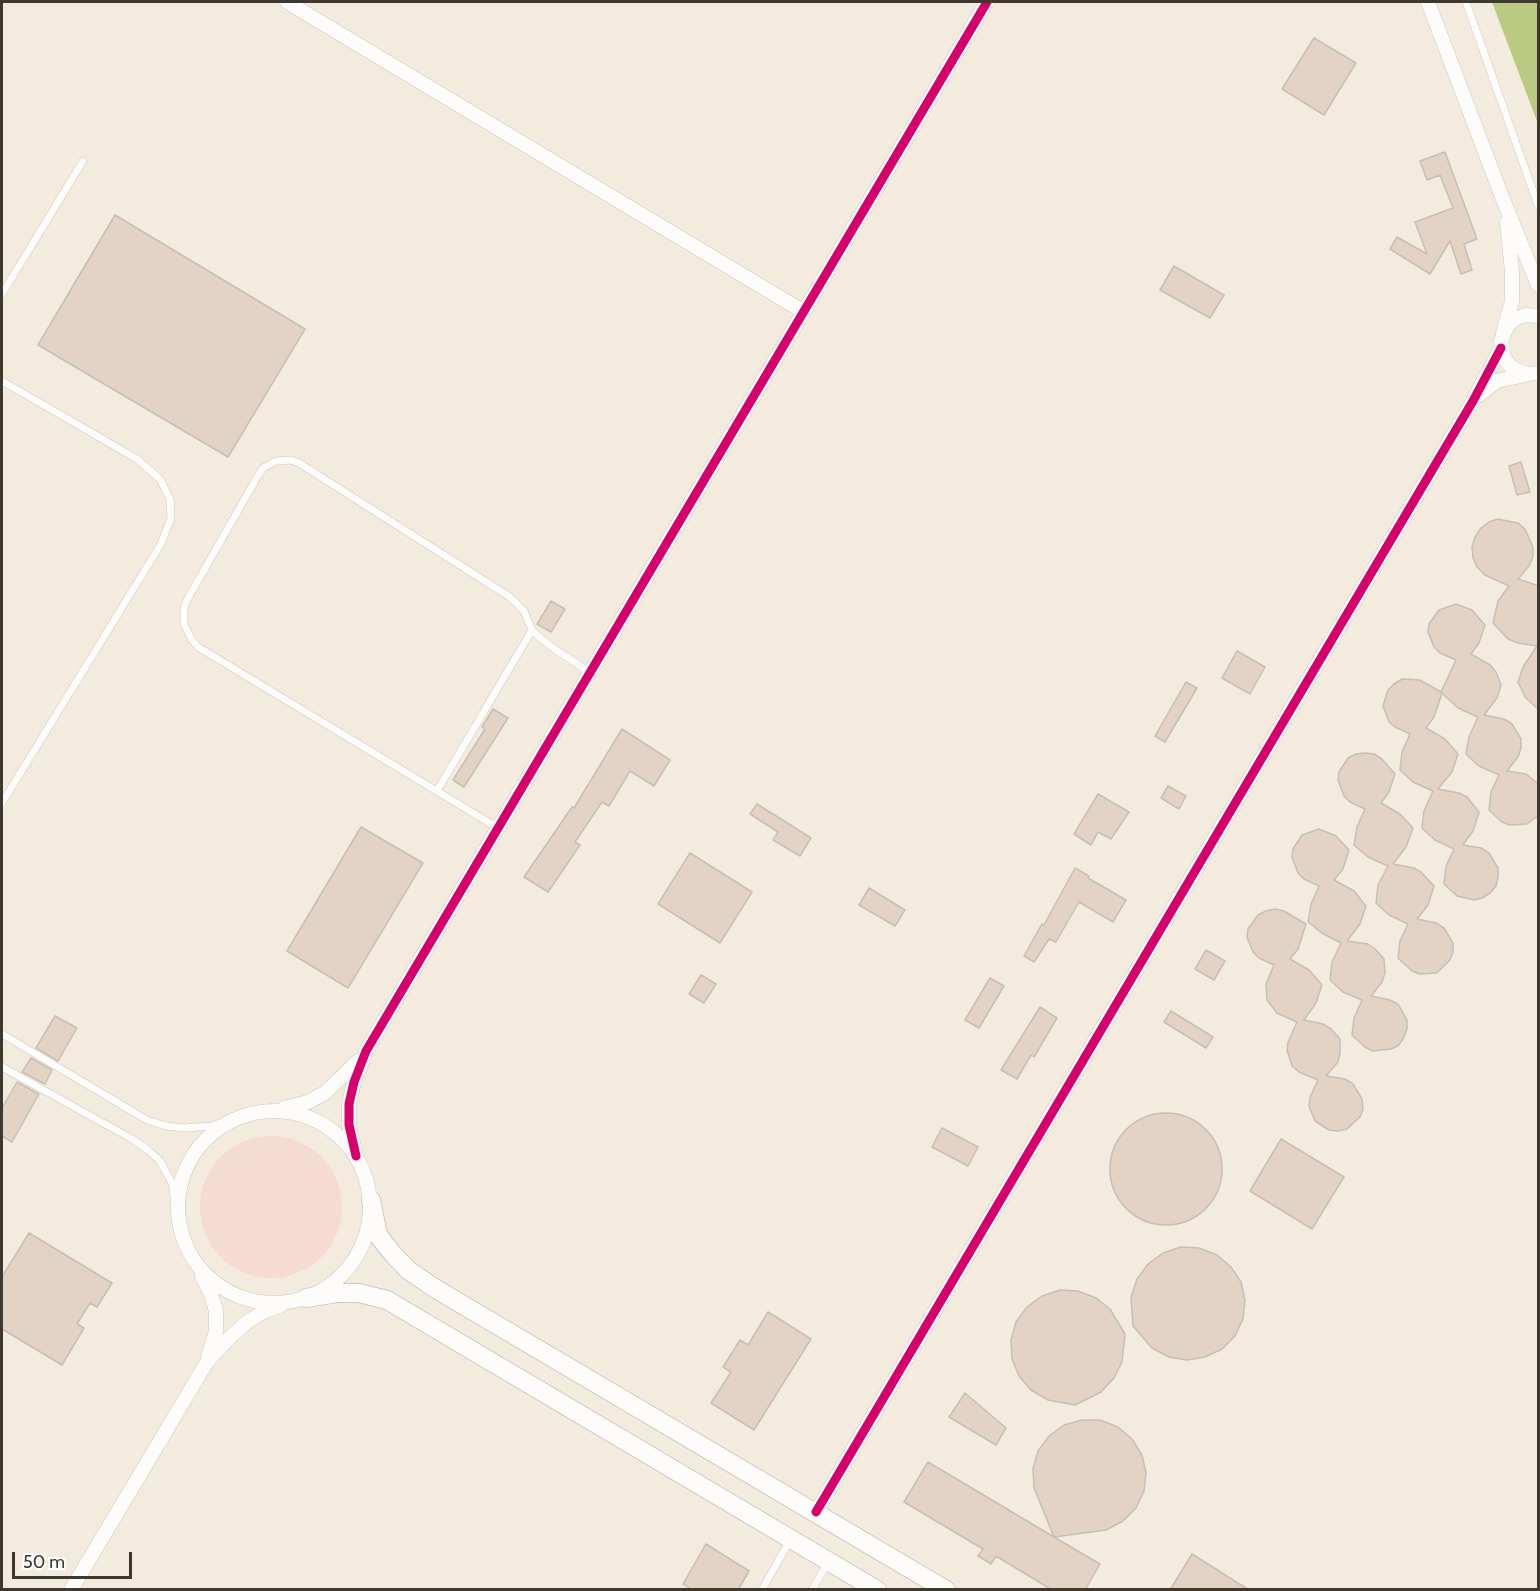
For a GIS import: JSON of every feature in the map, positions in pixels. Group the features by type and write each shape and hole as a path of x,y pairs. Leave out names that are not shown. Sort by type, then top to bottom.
{"street":[{"path":"287,2 804,312"},
{"path":"946,1590 446,1295 408,1270 378,1235 366,1177 356,1156 349,1125 349,1104 354,1082 366,1051 987,2"},
{"path":"1428,2 1504,202 1539,285"},
{"path":"816,1512 1473,401 1501,348 1512,301 1509,236 1504,202"},
{"path":"1503,333 1515,318 1525,315 1539,316"},
{"path":"1501,348 1510,366 1518,371 1533,374"},
{"path":"1473,401 1497,381 1512,376 1533,374"},
{"path":"207,1362 216,1332 216,1311 211,1294 186,1248 177,1213 179,1183 191,1156 211,1133 236,1118 254,1112 308,1102 325,1093 366,1051"},
{"path":"273,1110 297,1113 321,1122 341,1137 356,1156"},
{"path":"71,1590 207,1362 247,1322 265,1311 301,1299 333,1283 355,1260 368,1232 371,1200"},
{"path":"195,1264 215,1284 240,1297 268,1303 337,1293 359,1293 387,1300 877,1590"}],"lane":[{"path":"1466,2 1539,205"},
{"path":"2,294 83,161"},
{"path":"2,381 137,459 160,479 170,499 171,518 161,544 2,803"},
{"path":"499,828 198,647 187,632 184,616 187,600 259,474 269,464 276,461 291,460 298,463 510,597 524,611 532,630 553,648 591,673"},
{"path":"437,791 532,630"},
{"path":"2,1034 147,1120 166,1126 185,1128 211,1126 236,1118"},
{"path":"2,1067 148,1150 159,1161 172,1183 177,1213"},
{"path":"762,1590 791,1538"},
{"path":"812,1590 829,1561"}],"shaded area":[{"path":"1492,2 1538,2 1538,124"},
{"path":"271,1136 298,1142 321,1157 336,1180 342,1207 336,1234 321,1257 298,1272 271,1278 244,1272 221,1257 206,1234 200,1207 206,1180 221,1157 244,1142"}],"building":[{"path":"1314,38 1356,63 1324,115 1282,89"},
{"path":"1445,152 1477,239 1464,244 1472,270 1461,274 1450,241 1430,274 1390,249 1397,237 1427,254 1415,222 1453,208 1440,175 1427,180 1420,161"},
{"path":"115,215 305,329 228,457 38,345"},
{"path":"1174,266 1224,295 1210,318 1160,290"},
{"path":"1521,462 1530,492 1517,495 1509,466"},
{"path":"1498,519 1518,523 1525,529 1533,547 1533,557 1529,566 1518,579 1539,586 1539,710 1525,697 1518,682 1523,667 1537,646 1508,639 1493,623 1498,601 1509,586 1485,575 1477,567 1473,558 1472,547 1475,537 1481,528"},
{"path":"551,601 565,609 551,632 537,624"},
{"path":"1456,604 1472,610 1485,625 1479,643 1471,654 1490,665 1496,672 1501,685 1497,698 1484,715 1504,719 1512,724 1521,739 1518,757 1507,771 1526,774 1539,784 1539,815 1527,824 1510,825 1502,822 1489,810 1491,792 1499,775 1479,766 1466,754 1469,737 1478,717 1458,708 1442,693 1434,717 1426,728 1445,739 1458,754 1452,772 1438,789 1467,797 1479,812 1473,831 1463,845 1481,848 1489,853 1498,868 1496,886 1490,893 1474,900 1457,896 1444,884 1446,866 1454,849 1435,840 1422,828 1424,811 1433,791 1413,782 1400,770 1402,752 1410,734 1389,722 1383,706 1388,690 1402,679 1420,680 1441,692 1456,660 1440,653 1434,647 1428,632 1429,624 1439,610"},
{"path":"1237,651 1265,667 1250,694 1222,678"},
{"path":"1186,682 1197,688 1165,742 1155,736"},
{"path":"493,709 508,718 464,787 453,780 485,729 482,727"},
{"path":"622,729 670,760 654,786 630,771 609,806 602,802 575,842 580,845 548,892 524,877 572,807 574,808"},
{"path":"1365,753 1374,754 1382,759 1395,774 1389,792 1381,803 1400,814 1413,828 1406,847 1393,864 1414,868 1434,886 1428,905 1417,919 1436,923 1444,928 1453,943 1450,960 1437,973 1419,974 1412,971 1398,958 1400,941 1408,924 1389,915 1376,903 1378,885 1388,866 1368,857 1354,845 1357,827 1365,809 1350,802 1344,796 1338,780 1339,772 1348,758"},
{"path":"1168,786 1186,796 1179,809 1161,798"},
{"path":"1098,794 1129,812 1111,839 1098,832 1091,845 1074,834"},
{"path":"757,804 811,838 800,856 773,840 778,832 750,814"},
{"path":"361,827 423,863 348,988 287,951"},
{"path":"1319,829 1336,836 1349,850 1343,869 1334,880 1354,891 1366,906 1360,924 1347,941 1368,944 1384,959 1385,973 1382,982 1371,996 1398,1004 1407,1020 1404,1037 1399,1045 1391,1049 1373,1051 1352,1035 1354,1018 1362,1000 1343,992 1330,980 1332,962 1341,943 1308,922 1311,904 1319,886 1304,879 1298,873 1292,857 1293,849 1302,835"},
{"path":"690,853 752,892 720,943 658,904"},
{"path":"1075,868 1126,900 1113,922 1079,902 1056,942 1049,939 1034,962 1024,956"},
{"path":"869,888 905,910 895,926 859,905"},
{"path":"1275,909 1284,911 1306,924 1298,949 1290,959 1309,970 1322,985 1316,1003 1304,1020 1323,1024 1340,1039 1338,1062 1326,1076 1345,1079 1353,1084 1362,1099 1363,1109 1360,1117 1347,1129 1329,1130 1315,1121 1309,1106 1310,1097 1318,1080 1299,1072 1292,1066 1287,1050 1297,1022 1277,1013 1267,1000 1266,984 1274,965 1259,958 1253,952 1247,937 1248,929 1258,915"},
{"path":"1206,950 1225,961 1214,980 1195,969"},
{"path":"701,975 716,984 704,1003 689,994"},
{"path":"990,978 1004,986 979,1028 965,1020"},
{"path":"1040,1007 1057,1018 1034,1057 1031,1055 1017,1079 1001,1070"},
{"path":"1171,1011 1213,1037 1206,1048 1164,1022"},
{"path":"55,1016 77,1028 58,1061 36,1048"},
{"path":"31,1058 52,1070 45,1084 22,1072"},
{"path":"17,1082 39,1094 12,1142 2,1136 2,1108"},
{"path":"1166,1113 1187,1117 1206,1129 1218,1148 1222,1169 1218,1190 1206,1209 1187,1221 1166,1225 1145,1221 1126,1209 1114,1190 1110,1169 1114,1148 1126,1129 1145,1117"},
{"path":"942,1128 978,1147 968,1166 932,1147"},
{"path":"1281,1139 1344,1177 1312,1229 1250,1191"},
{"path":"29,1233 112,1283 97,1307 90,1303 77,1324 84,1328 62,1365 2,1329 2,1277"},
{"path":"1181,1247 1199,1248 1217,1255 1231,1267 1241,1282 1245,1300 1243,1319 1235,1336 1222,1349 1205,1357 1187,1360 1169,1357 1152,1348 1133,1326 1131,1297 1137,1279 1148,1264 1163,1253"},
{"path":"1060,1290 1078,1291 1096,1298 1110,1309 1125,1334 1122,1362 1114,1378 1101,1392 1075,1405 1048,1400 1031,1390 1019,1376 1012,1359 1011,1340 1016,1322 1027,1307 1042,1296"},
{"path":"768,1312 811,1339 754,1430 711,1403 731,1372 723,1367 740,1340 748,1345"},
{"path":"965,1393 1006,1428 996,1445 949,1417"},
{"path":"1082,1420 1100,1420 1118,1427 1132,1439 1142,1455 1146,1473 1144,1491 1136,1508 1123,1521 1106,1530 1054,1537 1034,1488 1033,1469 1038,1451 1049,1436 1064,1425"},
{"path":"928,1462 1100,1564 1085,1590 1052,1590 996,1556 991,1564 978,1556 983,1549 904,1502"},
{"path":"706,1544 749,1571 738,1590 693,1590 683,1584"},
{"path":"1192,1554 1249,1590 1170,1590"}],"cycle path":[{"path":"356,1156 349,1125 349,1104 354,1082 366,1051 987,2"},
{"path":"816,1512 1473,401 1501,348"}]}
